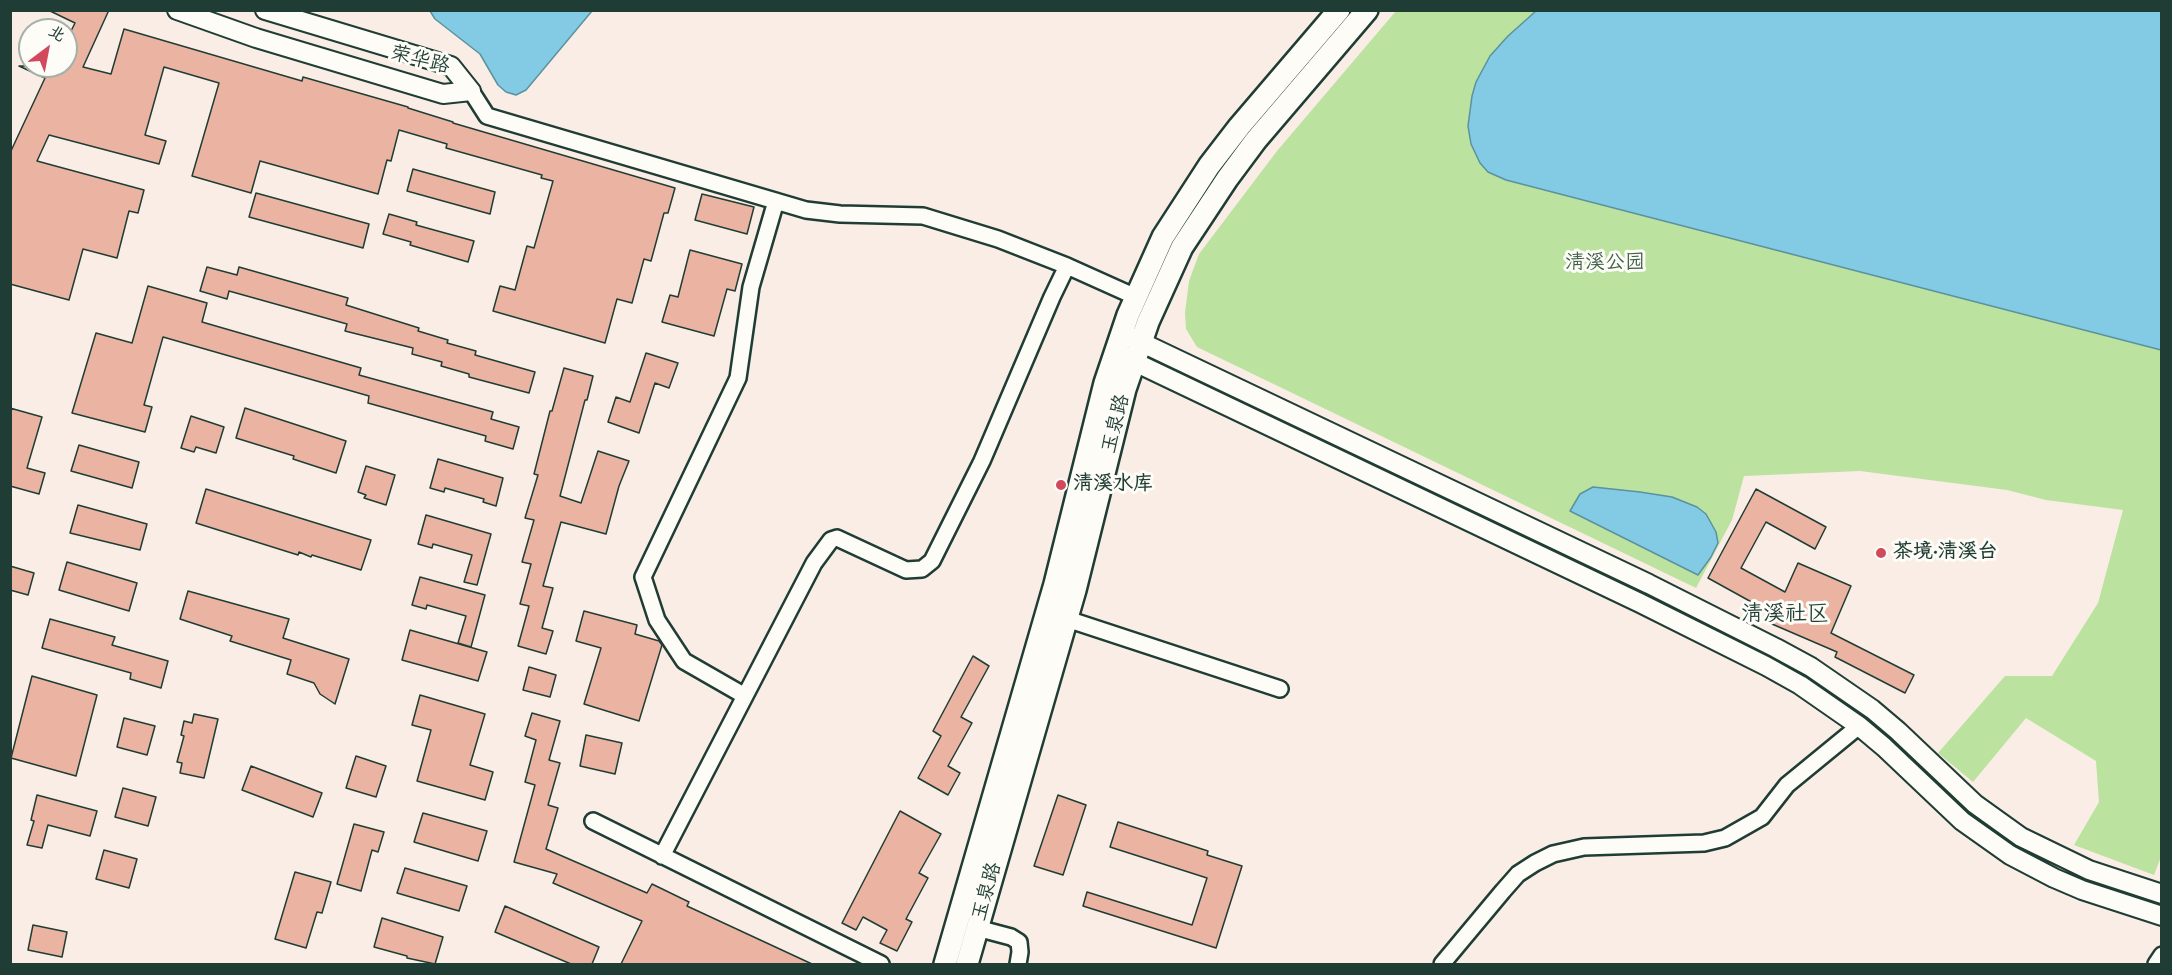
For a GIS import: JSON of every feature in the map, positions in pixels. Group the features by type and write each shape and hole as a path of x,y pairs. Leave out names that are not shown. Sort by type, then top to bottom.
{"main road":[{"name":"玉泉路","path":"967,964 1067,619 1128,347 1136,297 1163,237 1209,166 1251,112 1339,10"},
{"name":"玉泉路","path":"945,964 1055,584 1105,384 1203,212 1256,140 1367,10"}],"street":[{"name":"荣华路","path":"177,10 256,38 443,94 471,91"},
{"name":"荣华路","path":"265,10 451,66 471,91"},
{"path":"471,91 487,116 806,210 923,216 998,239 1067,266 1136,297"},
{"path":"745,696 684,661 657,620 643,577 738,378 751,287 776,201"},
{"path":"662,856 814,563 831,540 837,538 906,570 922,569 932,561 981,461 1067,266"},
{"path":"1128,347 1766,666 1800,685 1859,726 1962,821 2010,855 2082,890 2162,916"},
{"path":"1128,347 1649,584 1776,648 1845,689 1898,731 1976,804 2021,837 2089,870 2162,894"},
{"path":"1067,619 1280,689"},
{"path":"1442,964 1518,874 1535,863 1553,854 1584,847 1704,843 1725,838 1762,817 1787,785 1859,726"},
{"path":"593,821 881,964"},
{"path":"977,928 1011,937 1019,942 1018,964"},
{"path":"2156,964 2162,954"}],"green space":[{"name":"清溪公园","path":"1396,11 2161,11 2162,854 2154,875 2074,845 2099,802 2096,761 2026,718 1973,782 1938,753 2005,676 2052,676 2098,603 2123,510 2046,500 2007,490 1860,471 1744,476 1732,520 1696,588 1197,347 1186,329 1185,313 1189,281 1199,254 1277,151"}],"water":[{"path":"430,11 592,11 526,90 516,95 506,92 498,85 480,54 435,19"},
{"path":"1536,11 2161,11 2161,350 1506,180 1488,172 1480,163 1471,144 1468,126 1476,82 1490,56"},
{"path":"1593,487 1672,497 1697,507 1706,514 1716,532 1718,543 1711,557 1698,575 1570,511 1580,494"}],"building":[{"path":"48,10 109,10 83,67 111,74 124,29 302,81 303,77 408,107 453,123 675,188 668,213 664,213 651,261 644,259 632,303 617,299 605,343 493,311 500,286 515,290 527,246 534,248 553,181 541,178 542,175 446,148 447,144 399,130 391,161 387,160 378,194 260,161 251,193 192,176 219,83 164,67 145,135 166,141 159,164 49,135 37,161 144,190 138,213 129,211 117,258 83,249 69,300 10,284 10,153 45,78 78,78 78,18 65,18"},
{"path":"413,169 495,192 490,214 407,191"},
{"path":"256,193 369,224 363,248 249,217"},
{"path":"702,194 754,207 747,234 695,220"},
{"path":"389,214 417,222 416,225 474,241 468,262 410,245 411,242 383,234"},
{"path":"690,250 742,264 735,291 727,289 714,336 662,322 670,295 678,297"},
{"path":"207,267 237,275 239,267 348,298 346,305 419,328 418,331 448,340 447,343 476,351 475,355 535,372 529,393 469,377 469,374 441,366 442,362 412,354 413,348 345,331 347,324 229,291 227,299 200,291"},
{"path":"148,286 207,303 202,322 361,368 359,375 493,412 491,419 519,427 513,449 485,441 486,436 368,403 369,396 163,337 144,405 152,407 145,432 72,413 96,333 132,343"},
{"path":"646,353 678,363 669,388 655,383 639,433 608,422 616,397 630,402"},
{"path":"564,368 593,376 560,496 581,503 598,451 629,461 619,486 606,534 561,522 543,586 553,588 542,628 553,631 546,654 518,646 529,606 520,604 531,564 522,562 534,520 525,518 538,475 534,474"},
{"path":"10,408 42,417 27,468 45,473 39,494 10,486"},
{"path":"245,408 346,441 336,473 293,459 294,456 236,438"},
{"path":"191,416 224,427 216,453 196,447 194,452 181,448"},
{"path":"79,445 139,462 132,488 71,471"},
{"path":"438,459 503,478 496,506 483,502 484,499 445,488 444,492 430,488"},
{"path":"366,466 395,475 386,505 364,498 366,495 358,492"},
{"path":"206,489 371,540 361,570 312,555 311,557 299,552 298,555 196,523"},
{"path":"1756,489 1826,527 1815,549 1766,522 1741,568 1785,592 1798,563 1851,586 1831,633 1914,675 1905,693 1835,657 1837,652 1772,624 1775,615 1708,578"},
{"path":"78,505 147,524 140,550 70,533"},
{"path":"426,515 491,534 477,585 464,582 472,555 433,544 432,548 418,544"},
{"path":"67,562 137,583 129,611 59,590"},
{"path":"10,566 34,573 28,595 10,590"},
{"path":"420,577 485,595 471,647 458,643 466,616 427,605 426,609 412,605"},
{"path":"188,591 289,619 283,638 349,659 335,704 320,694 314,683 287,674 291,660 230,641 232,636 180,619"},
{"path":"584,611 637,625 635,634 659,641 662,645 639,721 584,704 601,648 576,641"},
{"path":"50,619 115,637 112,645 168,661 161,688 130,679 131,673 42,648"},
{"path":"410,630 487,652 478,681 402,660"},
{"path":"973,656 989,666 961,717 972,723 948,766 960,773 948,795 918,778 941,736 933,731"},
{"path":"529,667 556,675 550,697 523,690"},
{"path":"32,676 97,695 76,776 11,758"},
{"path":"420,695 485,714 470,765 493,772 485,800 417,781 431,730 412,725"},
{"path":"532,713 560,721 549,760 560,763 548,805 558,808 546,849 647,893 652,884 689,902 687,906 812,964 621,964 642,921 553,883 557,874 514,862 535,785 525,782 536,740 525,736"},
{"path":"194,714 218,719 204,778 180,773 182,763 177,762 184,736 181,735 184,721 192,723"},
{"path":"124,718 155,726 147,755 117,747"},
{"path":"586,735 622,743 615,774 580,766"},
{"path":"356,756 386,766 376,797 346,788"},
{"path":"251,766 322,793 313,817 242,790"},
{"path":"123,788 156,797 148,826 115,817"},
{"path":"37,795 97,811 90,836 48,825 42,848 27,845 34,821 31,820"},
{"path":"1058,795 1086,805 1063,875 1034,866"},
{"path":"900,811 941,834 919,873 928,878 906,919 912,922 897,951 880,943 887,930 863,917 856,930 842,923"},
{"path":"423,813 487,831 478,861 414,842"},
{"path":"1118,822 1208,851 1207,855 1242,866 1216,948 1083,906 1087,892 1192,925 1207,878 1110,847"},
{"path":"354,824 384,832 378,852 372,850 361,891 337,884"},
{"path":"104,850 137,859 129,888 96,879"},
{"path":"405,868 467,886 459,911 397,893"},
{"path":"295,872 331,882 322,913 317,912 306,948 275,939"},
{"path":"505,906 599,947 592,964 571,964 495,932"},
{"path":"382,918 443,937 435,964 374,947"},
{"path":"33,925 67,932 62,957 28,950"}],"place":[{"name":"清溪水库","path":"1061,485"},
{"name":"茶境·清溪台","path":"1881,553"}],"district":[{"name":"清溪社区","path":"1785,615"}]}
